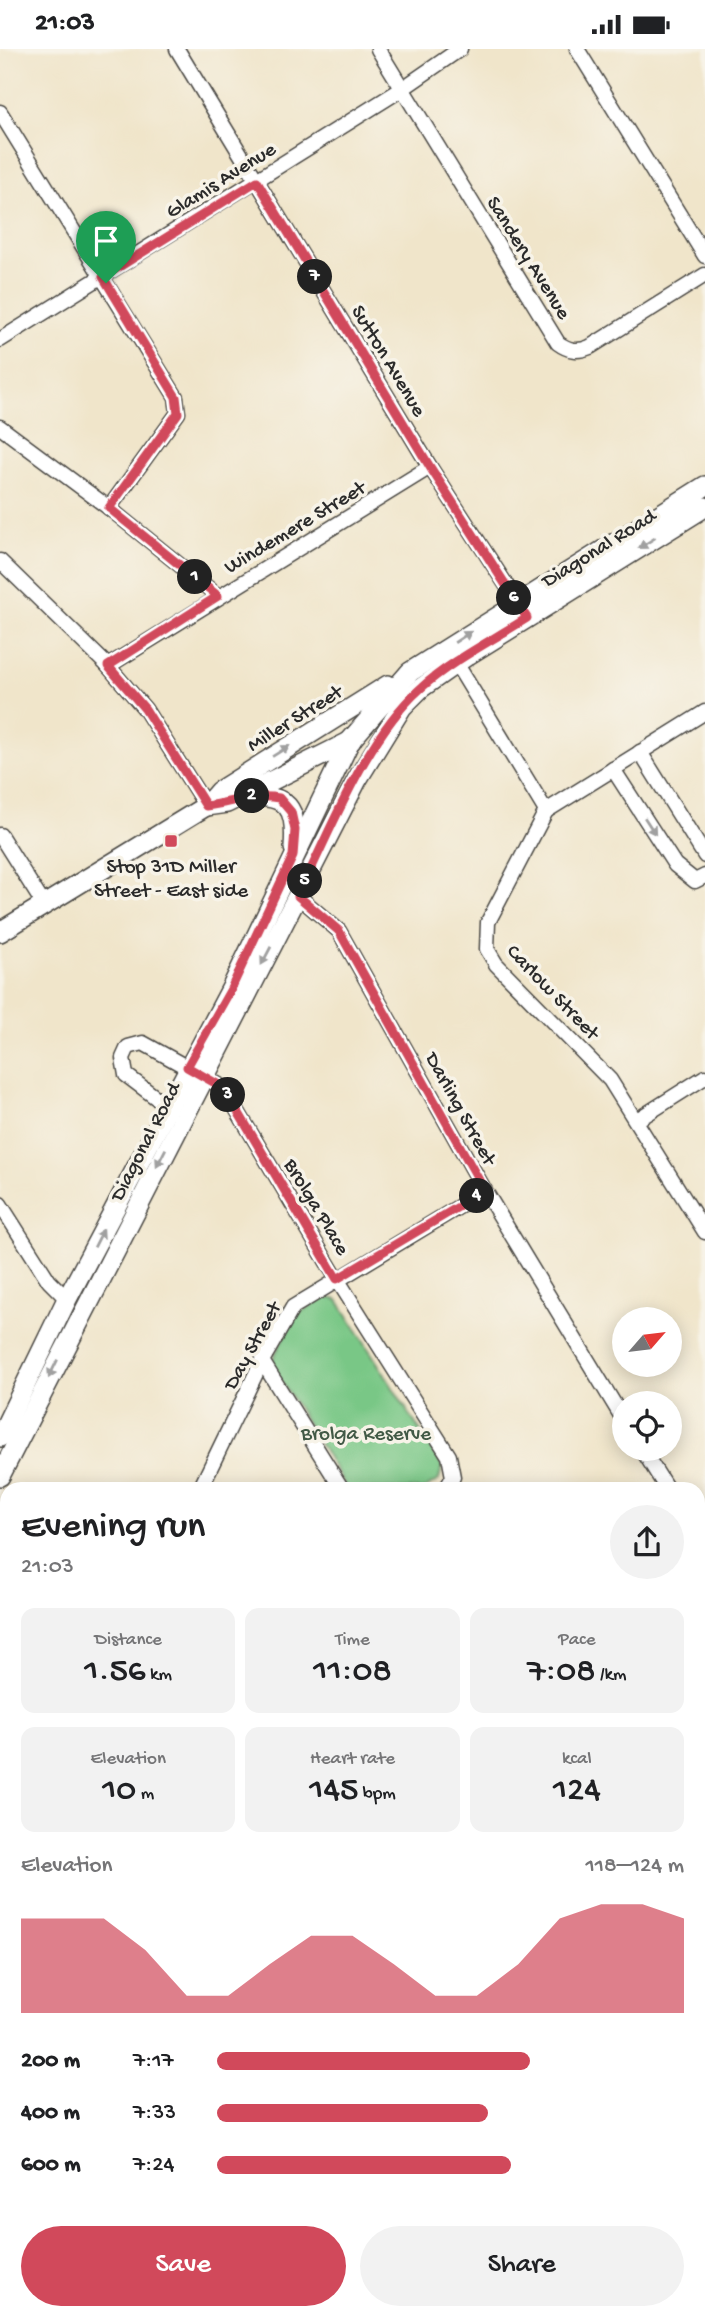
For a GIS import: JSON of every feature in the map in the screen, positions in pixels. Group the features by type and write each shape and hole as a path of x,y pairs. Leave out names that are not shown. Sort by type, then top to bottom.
{"main road":[{"name":"Diagonal Road","path":"0,1437 76,1303 195,1071 298,896 368,760 402,707 421,688 522,610 705,486"},
{"name":"Diagonal Road","path":"0,1476 167,1106 195,1071 293,856 350,741 410,672 705,507"},
{"name":"Miller Street","path":"0,932 206,806 219,791 410,672"},
{"name":"Miller Street","path":"206,806 227,803 243,796 350,741 402,707"},
{"path":"243,796 279,798 287,803 295,830 293,856"},
{"path":"279,887 298,896"}],"street":[{"name":"Sutton Avenue","path":"177,49 430,467 522,610"},
{"name":"Sandery Avenue","path":"377,49 558,343 565,348 573,351 590,347 705,275"},
{"name":"Glamis Avenue","path":"0,340 257,181 460,49"},
{"path":"577,49 705,256"},
{"path":"0,112 176,397 178,413 109,508"},
{"path":"0,427 109,508 218,596"},
{"name":"Windemere Street","path":"108,666 430,467"},
{"path":"0,561 108,666 145,709 206,806"},
{"path":"456,663 546,811 705,712"},
{"path":"640,752 705,856"},
{"path":"613,769 675,865 695,881 705,876"},
{"name":"Carlow Street","path":"546,811 488,922 487,949 496,964 611,1080 705,1232"},
{"path":"0,835 44,905"},
{"name":"Darling Street","path":"298,896 339,931 485,1191 612,1401"},
{"name":"Diagonal Road","path":"167,1106 126,1075 122,1058 128,1047 143,1043 195,1071"},
{"name":"Brolga Place","path":"195,1071 224,1088 337,1279 449,1456 453,1477 450,1482"},
{"path":"637,1120 705,1077"},
{"name":"Day Street","path":"203,1482 262,1361 293,1307 485,1191"},
{"path":"0,1204 49,1281 76,1303"},
{"path":"262,1361 338,1482"},
{"path":"650,1461 663,1482"}],"green space":[{"name":"Brolga Reserve","path":"325,1297 338,1300 442,1466 439,1480 343,1482 274,1369 273,1358 296,1315"}],"place":[{"name":"Stop 31D Miller Street - East side","path":"171,841"}],"route":[{"path":"257,181 430,467 527,618 442,673 421,688 402,707 379,740 298,896 306,899 339,931 485,1191 337,1279 224,1088 187,1067 231,989 293,856 295,830 287,803 279,798 243,796 227,803 206,806 145,709 108,666 218,596 109,508 178,413 178,405 176,397 106,283 103,277 257,181"}]}
